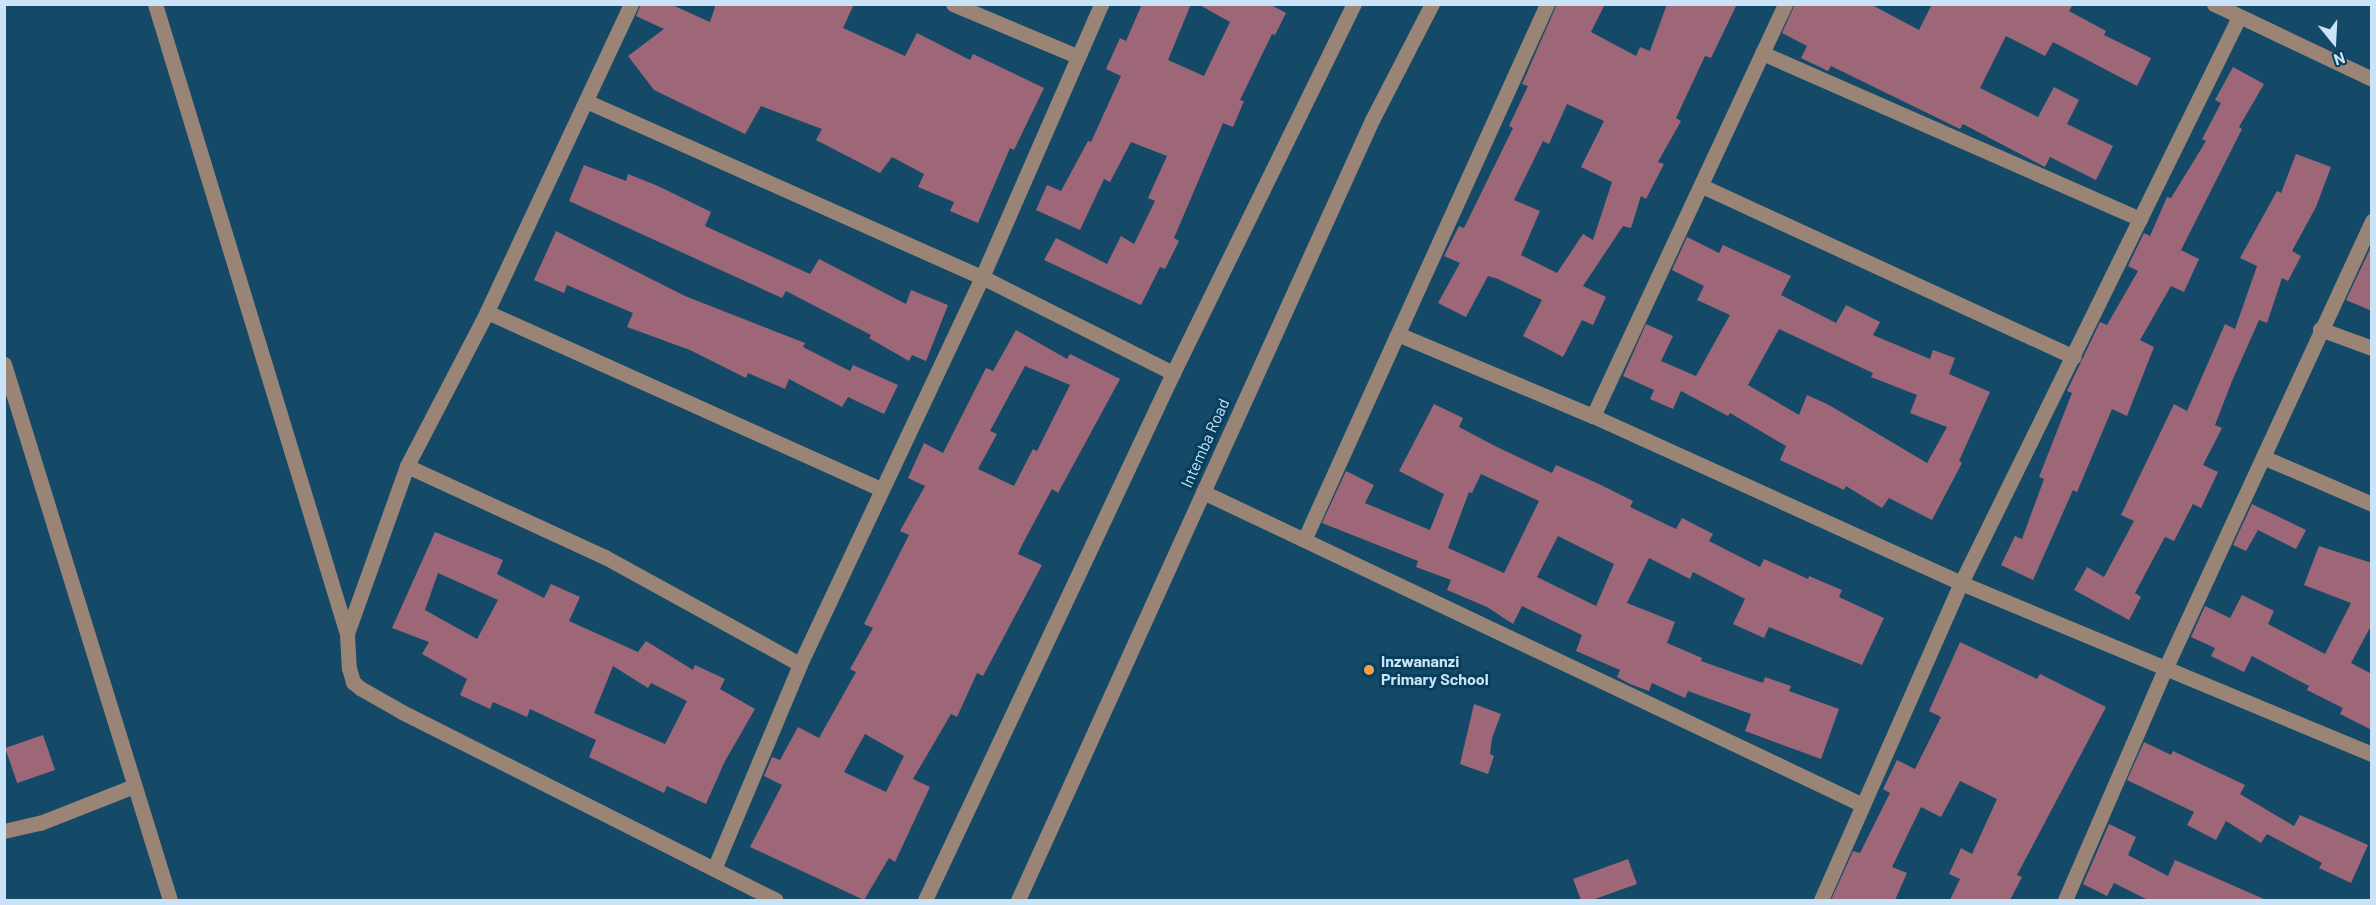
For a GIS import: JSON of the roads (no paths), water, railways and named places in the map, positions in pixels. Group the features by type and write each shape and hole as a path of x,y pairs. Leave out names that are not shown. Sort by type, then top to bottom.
{"street":[{"path":"155,4 347,634 349,668 353,682 360,688 775,900"},
{"path":"347,634 407,466 487,312 631,4"},
{"path":"953,4 1077,56"},
{"path":"714,869 800,664 879,488 982,277 1101,4"},
{"path":"925,900 1173,373 1354,4"},
{"name":"Intemba Road","path":"1018,900 1372,120 1432,4"},
{"path":"1305,538 1400,335 1547,4"},
{"path":"1593,416 1785,4"},
{"path":"2214,4 2371,76"},
{"path":"1821,900 1861,804 1961,583 2240,17"},
{"path":"1762,53 2140,219"},
{"path":"586,101 982,277 1173,373"},
{"path":"1702,186 2073,357"},
{"path":"2069,899 2165,669 2320,329 2372,221"},
{"path":"487,312 879,488"},
{"path":"2320,329 2372,348"},
{"path":"1400,335 1593,416 1961,583 2372,754"},
{"path":"4,364 170,900"},
{"path":"2263,457 2372,504"},
{"path":"407,466 605,557 800,664"},
{"path":"1203,492 1305,538 1861,804"},
{"path":"4,831 40,823 134,786"}],"place":[{"name":"Inzwananzi Primary School","path":"1369,670"}]}
